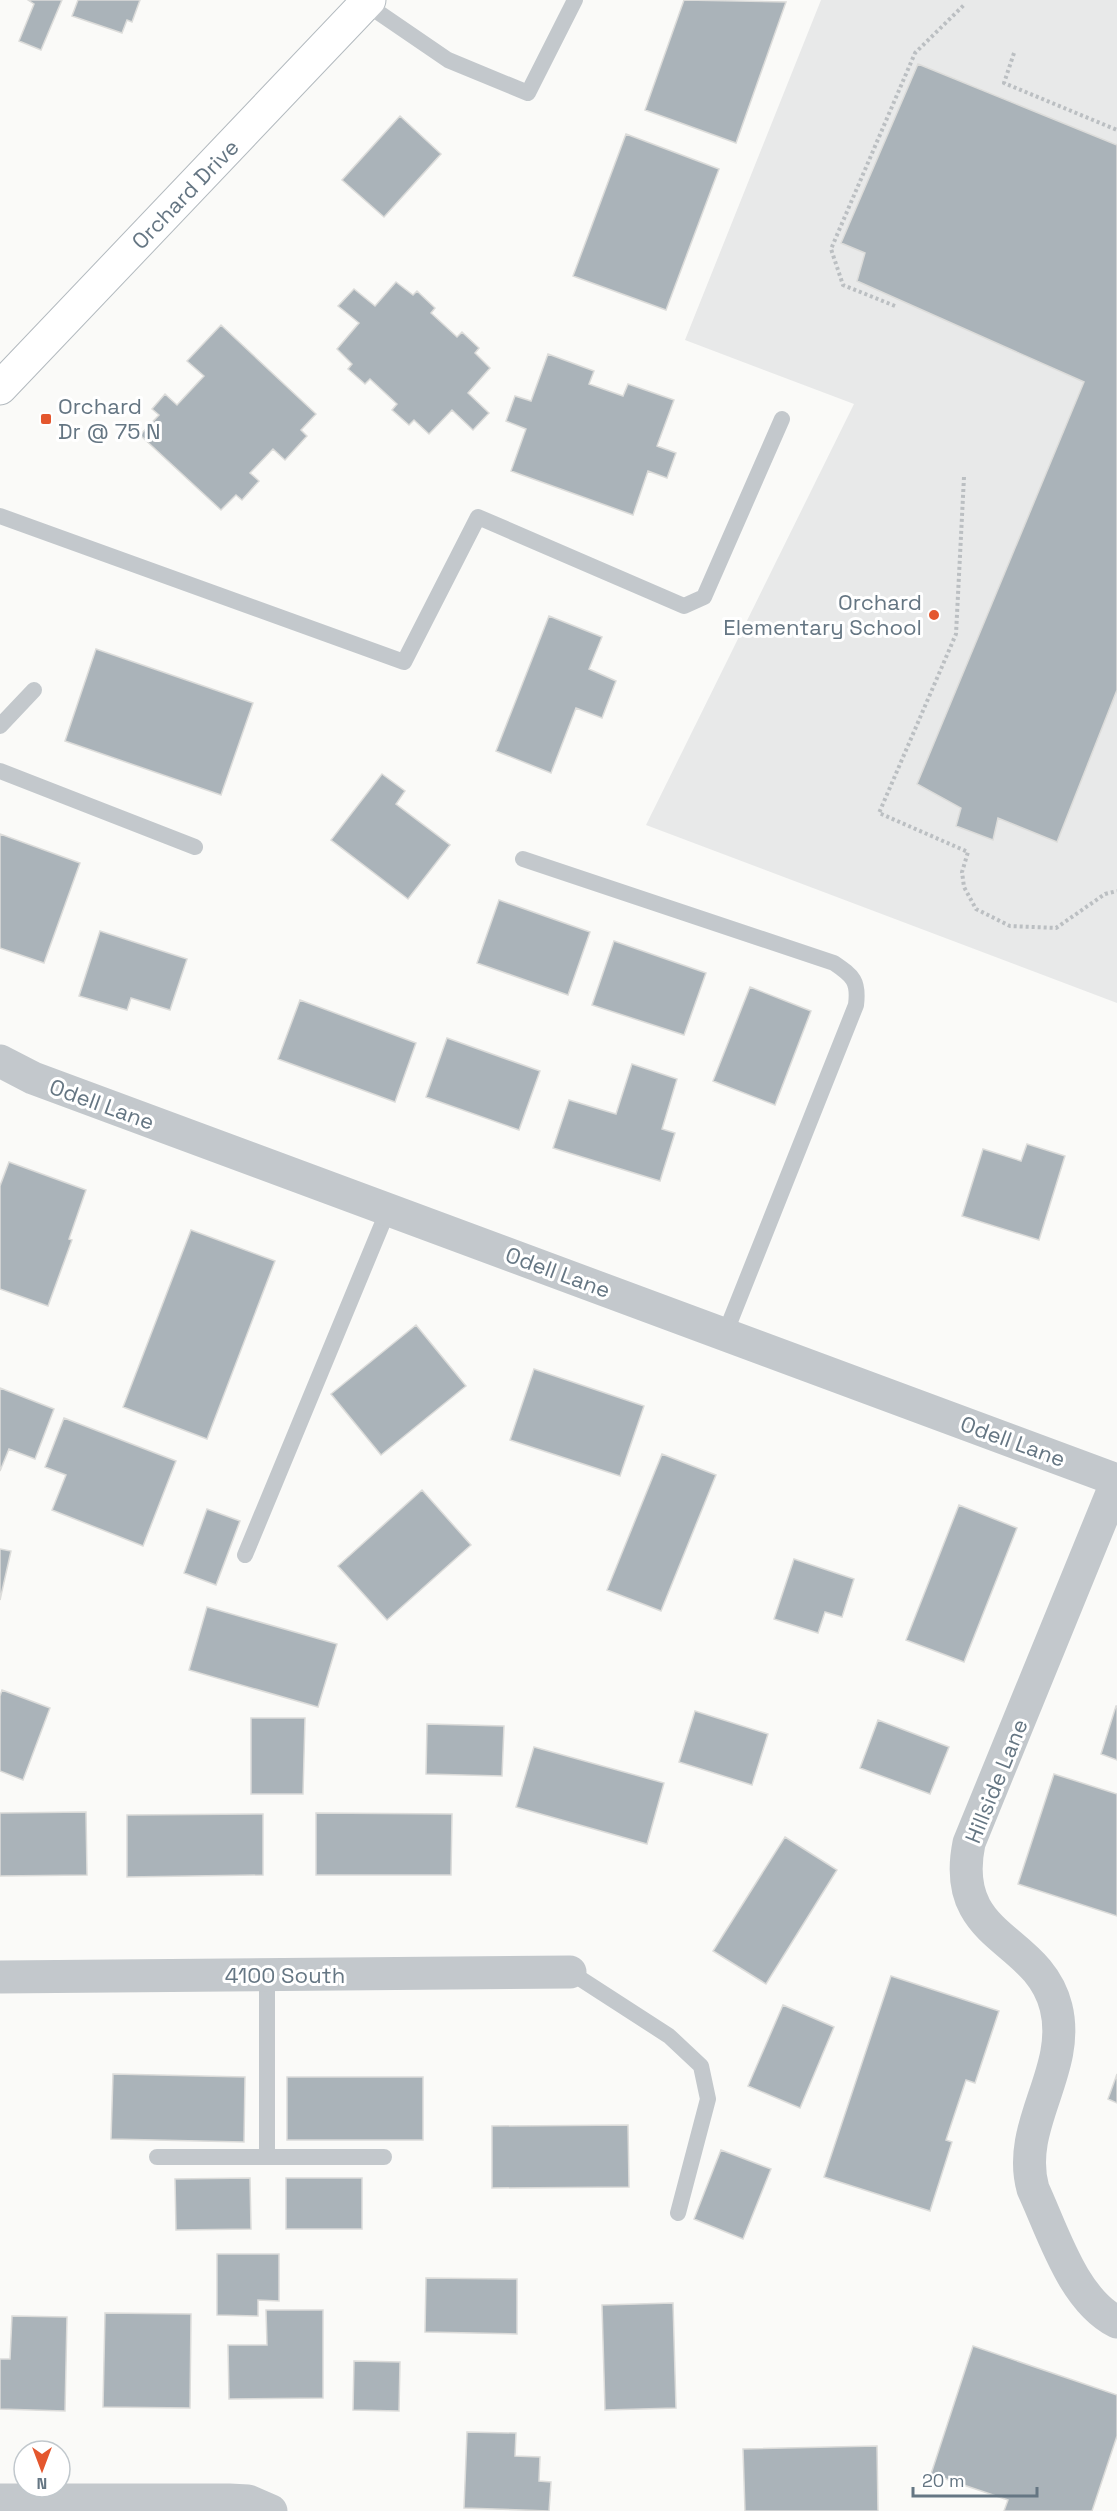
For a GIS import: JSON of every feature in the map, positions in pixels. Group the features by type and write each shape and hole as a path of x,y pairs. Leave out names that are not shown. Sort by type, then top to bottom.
{"main road":[{"name":"Orchard Drive","path":"0,388 368,2"}],"street":[{"name":"Odell Lane","path":"0,1061 33,1078 1117,1480"},
{"name":"Hillside Lane","path":"1117,1480 969,1843 966,1861 971,1897 978,1913 990,1928 1028,1960 1040,1974 1050,1989 1056,2005 1060,2025 1059,2045 1029,2150 1029,2175 1033,2189 1075,2281 1095,2307 1117,2322"},
{"name":"4100 South","path":"0,1977 570,1972"},
{"path":"0,2500 230,2500 248,2501 271,2511"}],"lane":[{"path":"368,2 448,60 528,93 575,0"},
{"path":"0,516 404,662 478,517 684,606 704,597 782,419"},
{"path":"0,726 34,690"},
{"path":"0,771 195,846"},
{"path":"523,859 834,963 852,976 858,990 856,1005 725,1334"},
{"path":"245,1555 388,1209"},
{"path":"570,1972 669,2036 701,2066 708,2099 678,2214"},
{"path":"267,1975 267,2157"},
{"path":"158,2157 384,2157"}],"path":[{"path":"895,306 843,285 831,249 915,53 965,4"},
{"path":"1014,53 1004,83 1117,130"},
{"path":"964,477 956,634 879,813 968,852 962,872 964,887 976,909 1010,926 1056,928 1105,894 1117,891"}],"shaded area":[{"name":"Orchard Elementary School","path":"821,0 1117,0 1117,1003 646,825 854,404 685,340"}],"building":[{"path":"28,0 62,0 41,50 19,41 34,4"},
{"path":"78,0 140,0 132,22 127,20 122,33 72,16"},
{"path":"684,0 786,2 736,143 645,110"},
{"path":"918,64 1117,145 1117,690 1057,842 998,818 993,840 956,826 961,808 917,784 1084,382 857,281 865,253 841,243"},
{"path":"400,116 441,154 384,217 342,180"},
{"path":"626,134 719,169 666,310 573,276"},
{"path":"396,282 413,295 417,291 435,308 431,313 457,337 462,332 479,348 475,353 490,368 468,393 489,413 473,430 452,410 429,434 414,420 409,425 392,410 397,404 370,379 365,384 348,369 352,364 337,349 359,323 338,306 354,289 375,306"},
{"path":"221,325 316,414 301,430 307,436 285,460 273,449 250,473 259,481 242,500 236,495 221,510 140,435 159,415 152,409 165,394 177,405 204,376 187,361"},
{"path":"548,354 594,371 589,384 623,396 628,384 674,400 657,446 676,453 667,478 648,471 633,515 511,471 526,429 506,421 515,396 531,401"},
{"path":"549,616 602,637 589,669 616,681 602,718 576,708 551,773 496,751"},
{"path":"96,649 253,703 221,795 65,741"},
{"path":"382,774 405,791 396,804 450,845 408,899 331,840"},
{"path":"0,834 80,863 44,963 0,948"},
{"path":"499,900 590,932 568,995 477,963"},
{"path":"100,931 187,959 170,1010 131,998 127,1010 79,996"},
{"path":"614,941 706,973 684,1035 592,1005"},
{"path":"750,987 811,1011 775,1105 713,1081"},
{"path":"300,1000 416,1043 395,1102 278,1059"},
{"path":"447,1038 540,1071 519,1130 426,1097"},
{"path":"632,1064 677,1079 662,1129 675,1133 660,1181 553,1148 569,1100 616,1114"},
{"path":"1027,1144 1065,1156 1039,1240 962,1216 983,1149 1021,1161"},
{"path":"9,1162 86,1190 69,1239 72,1240 48,1306 0,1289 0,1186"},
{"path":"191,1230 275,1261 207,1439 123,1407"},
{"path":"416,1325 466,1386 381,1455 331,1394"},
{"path":"534,1369 644,1406 620,1476 510,1440"},
{"path":"0,1388 54,1409 35,1459 9,1449 0,1471"},
{"path":"64,1418 176,1461 143,1546 52,1510 66,1475 45,1467"},
{"path":"662,1454 716,1475 661,1611 607,1590"},
{"path":"422,1490 471,1545 387,1620 338,1566"},
{"path":"959,1505 1017,1528 964,1662 906,1640"},
{"path":"207,1509 240,1521 216,1585 184,1573"},
{"path":"0,1549 11,1551 0,1600"},
{"path":"794,1559 854,1579 842,1617 825,1612 818,1633 774,1619"},
{"path":"207,1607 337,1644 318,1707 189,1670"},
{"path":"2,1690 50,1708 23,1780 0,1771 0,1696"},
{"path":"1117,1706 1117,1760 1101,1754"},
{"path":"695,1711 768,1734 752,1785 679,1762"},
{"path":"251,1718 305,1718 303,1794 251,1794"},
{"path":"878,1720 949,1747 930,1794 860,1768"},
{"path":"427,1724 504,1726 502,1776 426,1774"},
{"path":"534,1747 664,1783 647,1844 516,1807"},
{"path":"1054,1774 1117,1794 1117,1916 1018,1884"},
{"path":"86,1812 87,1875 0,1876 0,1813"},
{"path":"316,1813 452,1814 451,1875 316,1875"},
{"path":"263,1814 263,1875 127,1877 127,1815"},
{"path":"785,1837 837,1870 766,1984 713,1951"},
{"path":"891,1976 999,2011 975,2083 966,2080 946,2140 952,2142 930,2211 824,2177"},
{"path":"783,2005 834,2027 800,2108 748,2086"},
{"path":"113,2074 245,2077 244,2142 111,2139"},
{"path":"1117,2074 1117,2103 1108,2099"},
{"path":"287,2077 423,2077 423,2140 287,2140"},
{"path":"628,2125 629,2187 492,2188 492,2126"},
{"path":"721,2150 771,2169 743,2239 694,2219"},
{"path":"250,2178 251,2229 176,2230 175,2179"},
{"path":"286,2178 362,2178 362,2229 286,2229"},
{"path":"217,2254 279,2254 279,2301 258,2300 258,2316 217,2315"},
{"path":"426,2278 517,2279 517,2334 425,2332"},
{"path":"673,2303 676,2408 605,2410 602,2305"},
{"path":"266,2310 323,2310 323,2398 229,2399 228,2345 267,2345"},
{"path":"105,2313 191,2314 190,2408 103,2407"},
{"path":"12,2316 67,2317 65,2411 0,2409 0,2359 10,2359"},
{"path":"973,2346 1117,2395 1117,2436 1092,2511 1004,2511 1008,2500 931,2474"},
{"path":"354,2361 400,2362 399,2411 353,2410"},
{"path":"467,2432 516,2433 515,2456 540,2457 539,2481 551,2482 549,2511 464,2508"},
{"path":"877,2446 878,2511 745,2511 743,2449"}],"place":[{"name":"Orchard Dr @ 75 N","path":"46,419"},
{"name":"Orchard Elementary School","path":"934,615"}]}
